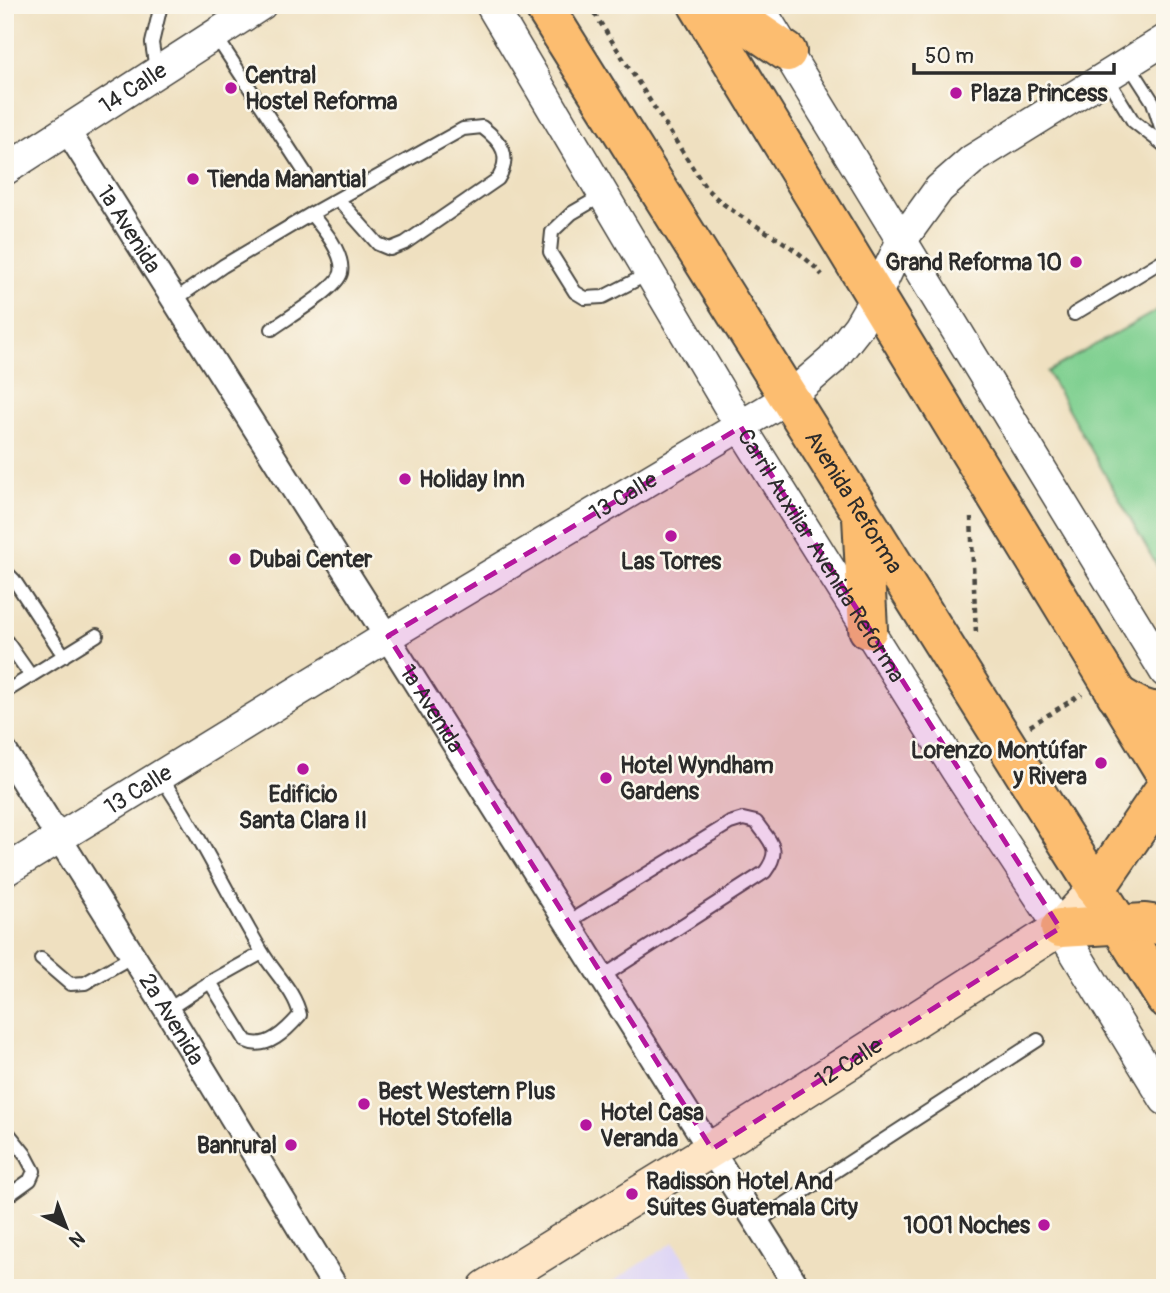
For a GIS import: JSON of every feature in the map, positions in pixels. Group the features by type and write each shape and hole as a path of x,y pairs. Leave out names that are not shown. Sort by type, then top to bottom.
{"main road":[{"name":"Avenida Reforma","path":"543,5 1165,998"},
{"path":"698,5 875,298 1100,694 1165,773"},
{"path":"718,5 787,52"},
{"path":"862,515 868,629"},
{"path":"1100,694 1157,712 1165,711"},
{"name":"12 Calle","path":"486,1288 712,1149 1060,928 1096,889 1165,789"},
{"path":"1060,928 1145,923 1165,926"}],"street":[{"name":"14 Calle","path":"5,170 261,5"},
{"name":"Carril Auxiliar Avenida Reforma","path":"491,5 741,427 956,769 1060,928 1165,1100"},
{"path":"758,5 1165,672"},
{"name":"13 Calle","path":"5,871 388,636 789,397 832,360 858,327 902,240 939,189 972,160 1165,40"},
{"name":"1a Avenida","path":"67,130 798,1288"},
{"name":"2a Avenida","path":"5,752 167,1010 336,1288"}],"lane":[{"path":"157,72 152,43 161,5"},
{"path":"215,35 306,174"},
{"path":"1117,70 1153,102 1165,140"},
{"path":"1117,70 1133,121 1165,146"},
{"path":"176,299 223,266 311,214 463,128 482,127 500,144 506,157 505,168 498,179 405,243 390,249 378,244 338,199"},
{"path":"603,195 572,213 552,232 550,252 575,292 585,298 603,297 650,273"},
{"path":"272,329 333,285 341,274 341,260 328,234 311,214"},
{"path":"1074,314 1165,259"},
{"path":"5,575 14,580 64,656"},
{"path":"5,692 97,635"},
{"path":"5,639 31,676"},
{"path":"160,776 184,811 262,953 298,1003 300,1015 287,1030 266,1043 254,1045 246,1041 210,982"},
{"path":"568,922 730,823 743,819 756,822 775,849 774,860 765,872 602,977"},
{"path":"167,1010 262,953"},
{"path":"41,959 70,984 85,983 133,956"},
{"path":"757,1222 1038,1040"},
{"path":"5,1129 25,1154 34,1171 30,1180 5,1198"}],"path":[{"path":"589,5 705,187 729,210 802,255 827,281"},
{"path":"971,506 976,637"},
{"path":"1036,737 1029,726 1100,694"}],"highlighted area":[{"path":"741,427 1060,928 712,1149 388,636"}],"shaded area":[{"path":"674,1242 703,1288 603,1288"}],"green space":[{"path":"1165,306 1165,580 1047,372"}],"place":[{"name":"Central Hostel Reforma","path":"231,88"},
{"name":"Plaza Princess","path":"956,93"},
{"name":"Tienda Manantial","path":"193,179"},
{"name":"Grand Reforma 10","path":"1076,262"},
{"name":"Holiday Inn","path":"405,479"},
{"name":"Las Torres","path":"671,536"},
{"name":"Dubai Center","path":"235,559"},
{"name":"Lorenzo Montúfar y Rivera","path":"1101,763"},
{"name":"Edificio Santa Clara II","path":"303,769"},
{"name":"Hotel Wyndham Gardens","path":"606,778"},
{"name":"Best Western Plus Hotel Stofella","path":"364,1104"},
{"name":"Hotel Casa Veranda","path":"586,1125"},
{"name":"Banrural","path":"291,1145"},
{"name":"Radisson Hotel And Suites Guatemala City","path":"632,1194"},
{"name":"1001 Noches","path":"1044,1225"}]}
